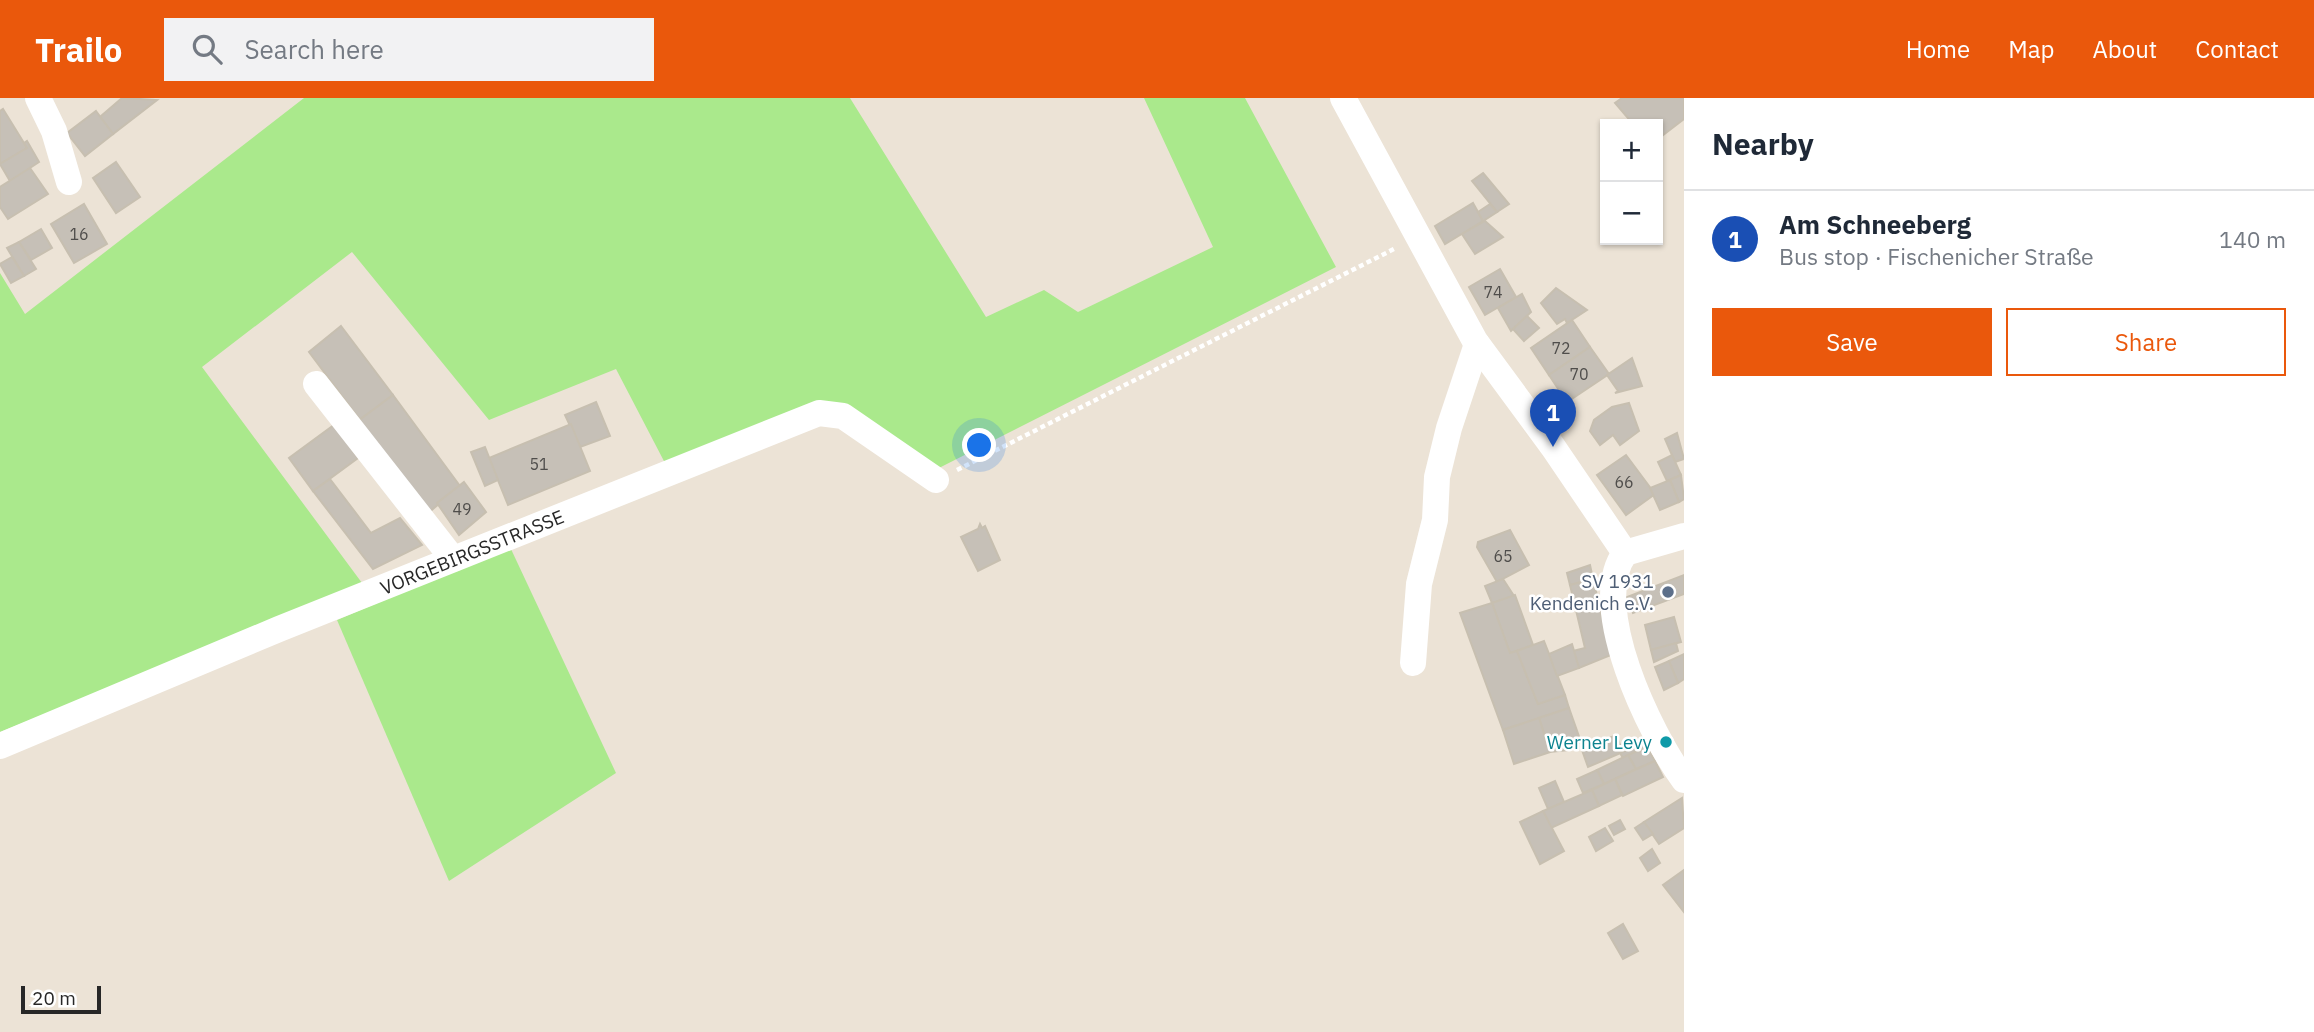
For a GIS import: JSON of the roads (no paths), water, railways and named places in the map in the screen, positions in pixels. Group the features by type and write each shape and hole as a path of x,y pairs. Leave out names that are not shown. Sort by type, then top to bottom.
{"street":[{"path":"38,98 54,131 69,183"},
{"path":"1343,98 1476,344 1553,447 1625,553"},
{"path":"1413,663 1419,584 1435,520 1437,477 1449,428 1476,344"},
{"path":"316,384 453,559"},
{"name":"VORGEBIRGSSTRASSE","path":"0,746 453,559 819,413 842,416 936,480"},
{"path":"1684,536 1625,553 1618,563 1613,584 1619,636 1628,671 1648,721 1684,780"}],"place":[{"name":"Am Schneeberg","path":"1553,447"},
{"name":"SV 1931 Kendenich e.V.","path":"1668,592"},
{"name":"Werner Levy","path":"1666,742"}]}
